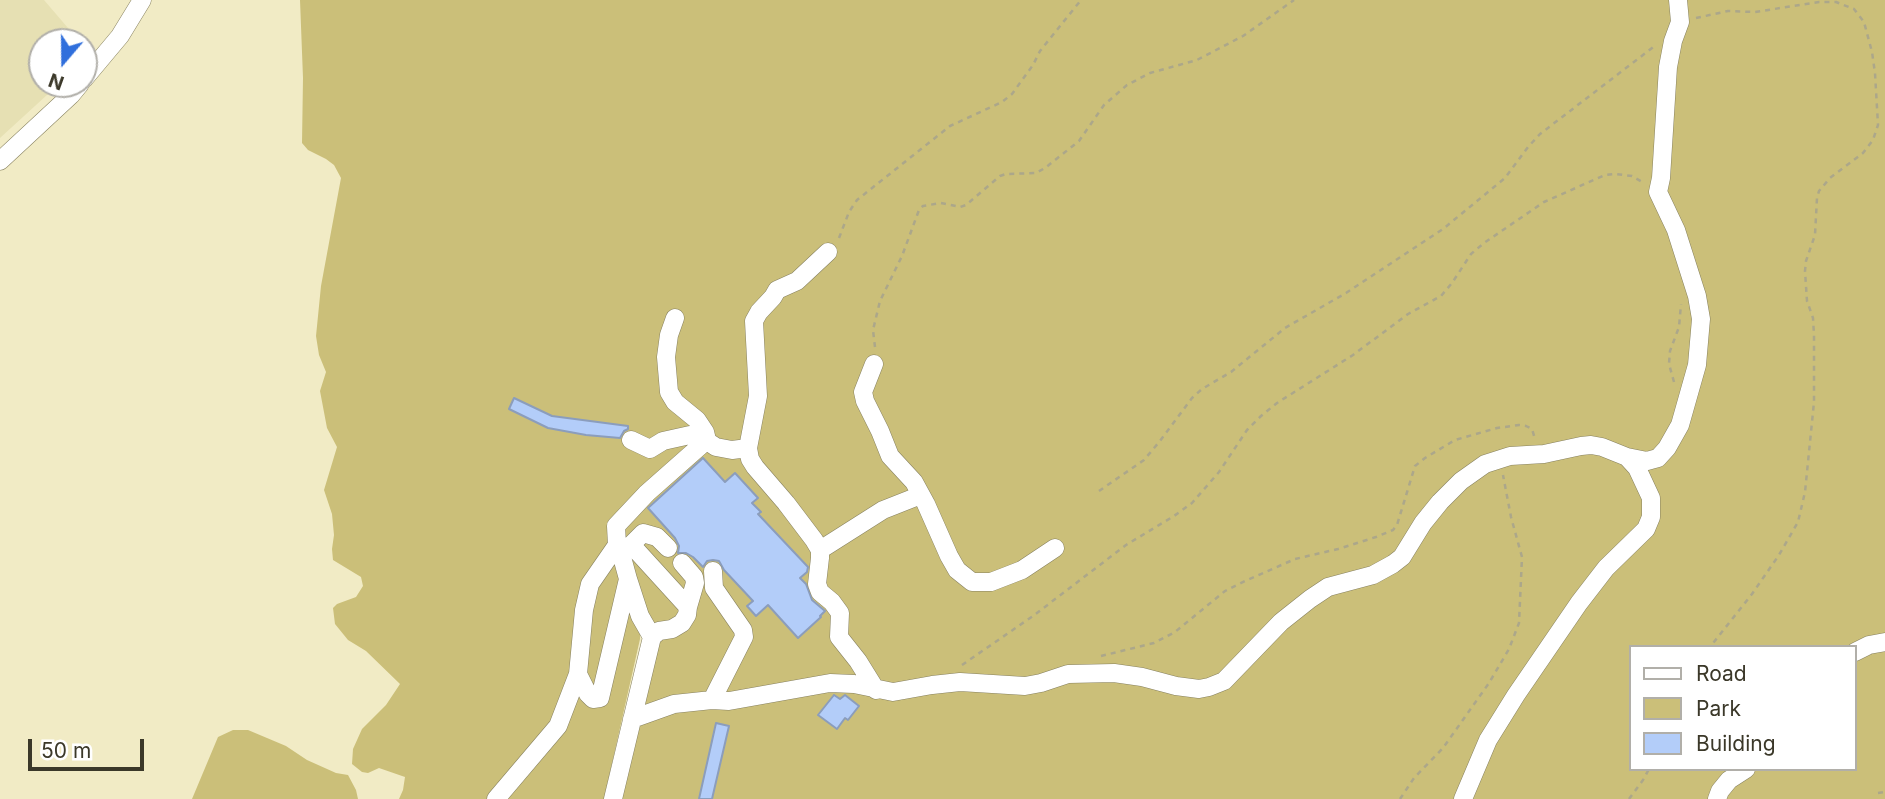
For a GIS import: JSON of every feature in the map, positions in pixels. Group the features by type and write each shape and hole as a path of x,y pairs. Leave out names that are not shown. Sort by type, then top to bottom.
{"street":[{"path":"98,62 120,36 142,0"},
{"path":"632,719 674,704 729,701 830,683 902,691 960,682 1025,686 1068,674 1114,673 1176,686 1199,689 1209,687 1224,681 1281,622 1310,599 1328,587 1373,575 1402,557 1440,502 1461,481 1485,464 1510,456 1544,454 1591,445 1647,461 1658,458 1680,425 1697,365 1701,319 1697,296 1676,230 1658,192 1668,67 1679,25 1678,0"},
{"path":"0,161 68,98"},
{"path":"828,252 797,281 777,290 754,321 758,396 748,448 755,467 786,503 820,550 817,584 820,592 840,612 839,637 876,690"},
{"path":"675,318 666,357 670,392 675,402 697,419 707,440"},
{"path":"874,364 863,392 865,401 890,456 914,482 957,570 972,582 991,582 1022,570 1055,548"},
{"path":"631,440 650,449 663,441 690,435 699,436 724,449 748,448"},
{"path":"652,637 640,616 628,579 622,557 623,547 616,526 707,440"},
{"path":"1462,799 1489,740 1578,603 1606,568 1646,530 1651,517 1651,498 1637,468 1627,457"},
{"path":"820,550 883,510 920,495"},
{"path":"496,799 558,726 578,674 584,610 590,584 623,547 643,533 657,537 668,548"},
{"path":"623,547 637,551 688,607"},
{"path":"613,799 652,637 659,631 672,629 682,623 687,615 695,583 694,577 682,563"},
{"path":"712,700 744,637 743,630 717,595 713,571"},
{"path":"578,674 588,694 593,699 600,698 628,579"},
{"path":"1857,651 1885,642"},
{"path":"1717,799 1729,780 1743,771"}],"path":[{"path":"828,252 836,242 857,200 950,126 1002,102 1012,94 1040,51 1080,0"},
{"path":"874,364 875,317 923,206 941,203 960,207 1000,176 1035,173 1045,168 1079,141 1104,105 1127,85 1150,73 1209,54 1243,36 1294,0"},
{"path":"1099,491 1144,460 1202,389 1231,372 1285,328 1346,293 1443,229 1505,178 1540,134 1679,25 1728,11 1755,12 1836,2 1849,6 1859,15 1867,30 1875,74 1877,134 1852,162 1830,178 1819,191 1817,198 1815,235 1805,271 1807,301 1813,318 1814,402 1805,492 1798,522 1758,586 1712,645"},
{"path":"932,685 1033,616 1126,545 1192,503 1219,472 1247,430 1261,416 1353,355 1408,314 1441,296 1471,254 1518,219 1558,195 1605,175 1632,176 1658,192"},
{"path":"1682,301 1679,327 1670,351 1669,364 1684,406"},
{"path":"1629,799 1647,771"},
{"path":"1878,793 1885,792"}],"shaded area":[{"path":"0,0 44,0 68,28 28,28 28,98 44,98 0,138"}],"green space":[{"path":"300,0 1885,0 1885,799 622,799 659,640 640,632 604,799 505,799 533,746 487,799 399,799 405,777 379,768 368,773 362,772 352,764 353,749 362,729 386,705 400,684 366,651 348,640 335,624 333,608 356,597 363,586 361,577 333,560 332,514 324,490 337,447 327,428 320,391 326,372 319,355 316,336 321,286 341,178 334,165 308,150 302,143"},
{"path":"233,730 248,730 286,746 307,760 336,773 348,775 358,799 192,799 218,737"}],"building":[{"path":"514,398 552,416 628,426 628,429 620,438 548,428 509,409"},
{"path":"703,458 725,482 735,473 758,498 752,503 761,512 758,514 808,567 807,572 800,578 806,584 812,600 825,611 798,638 768,605 756,616 747,606 753,601 719,561 707,561 703,567 686,553 678,553 679,546 675,538 648,508"},
{"path":"834,695 840,699 845,695 859,706 837,729 818,715"},
{"path":"716,723 729,726 712,799 699,799"}]}
